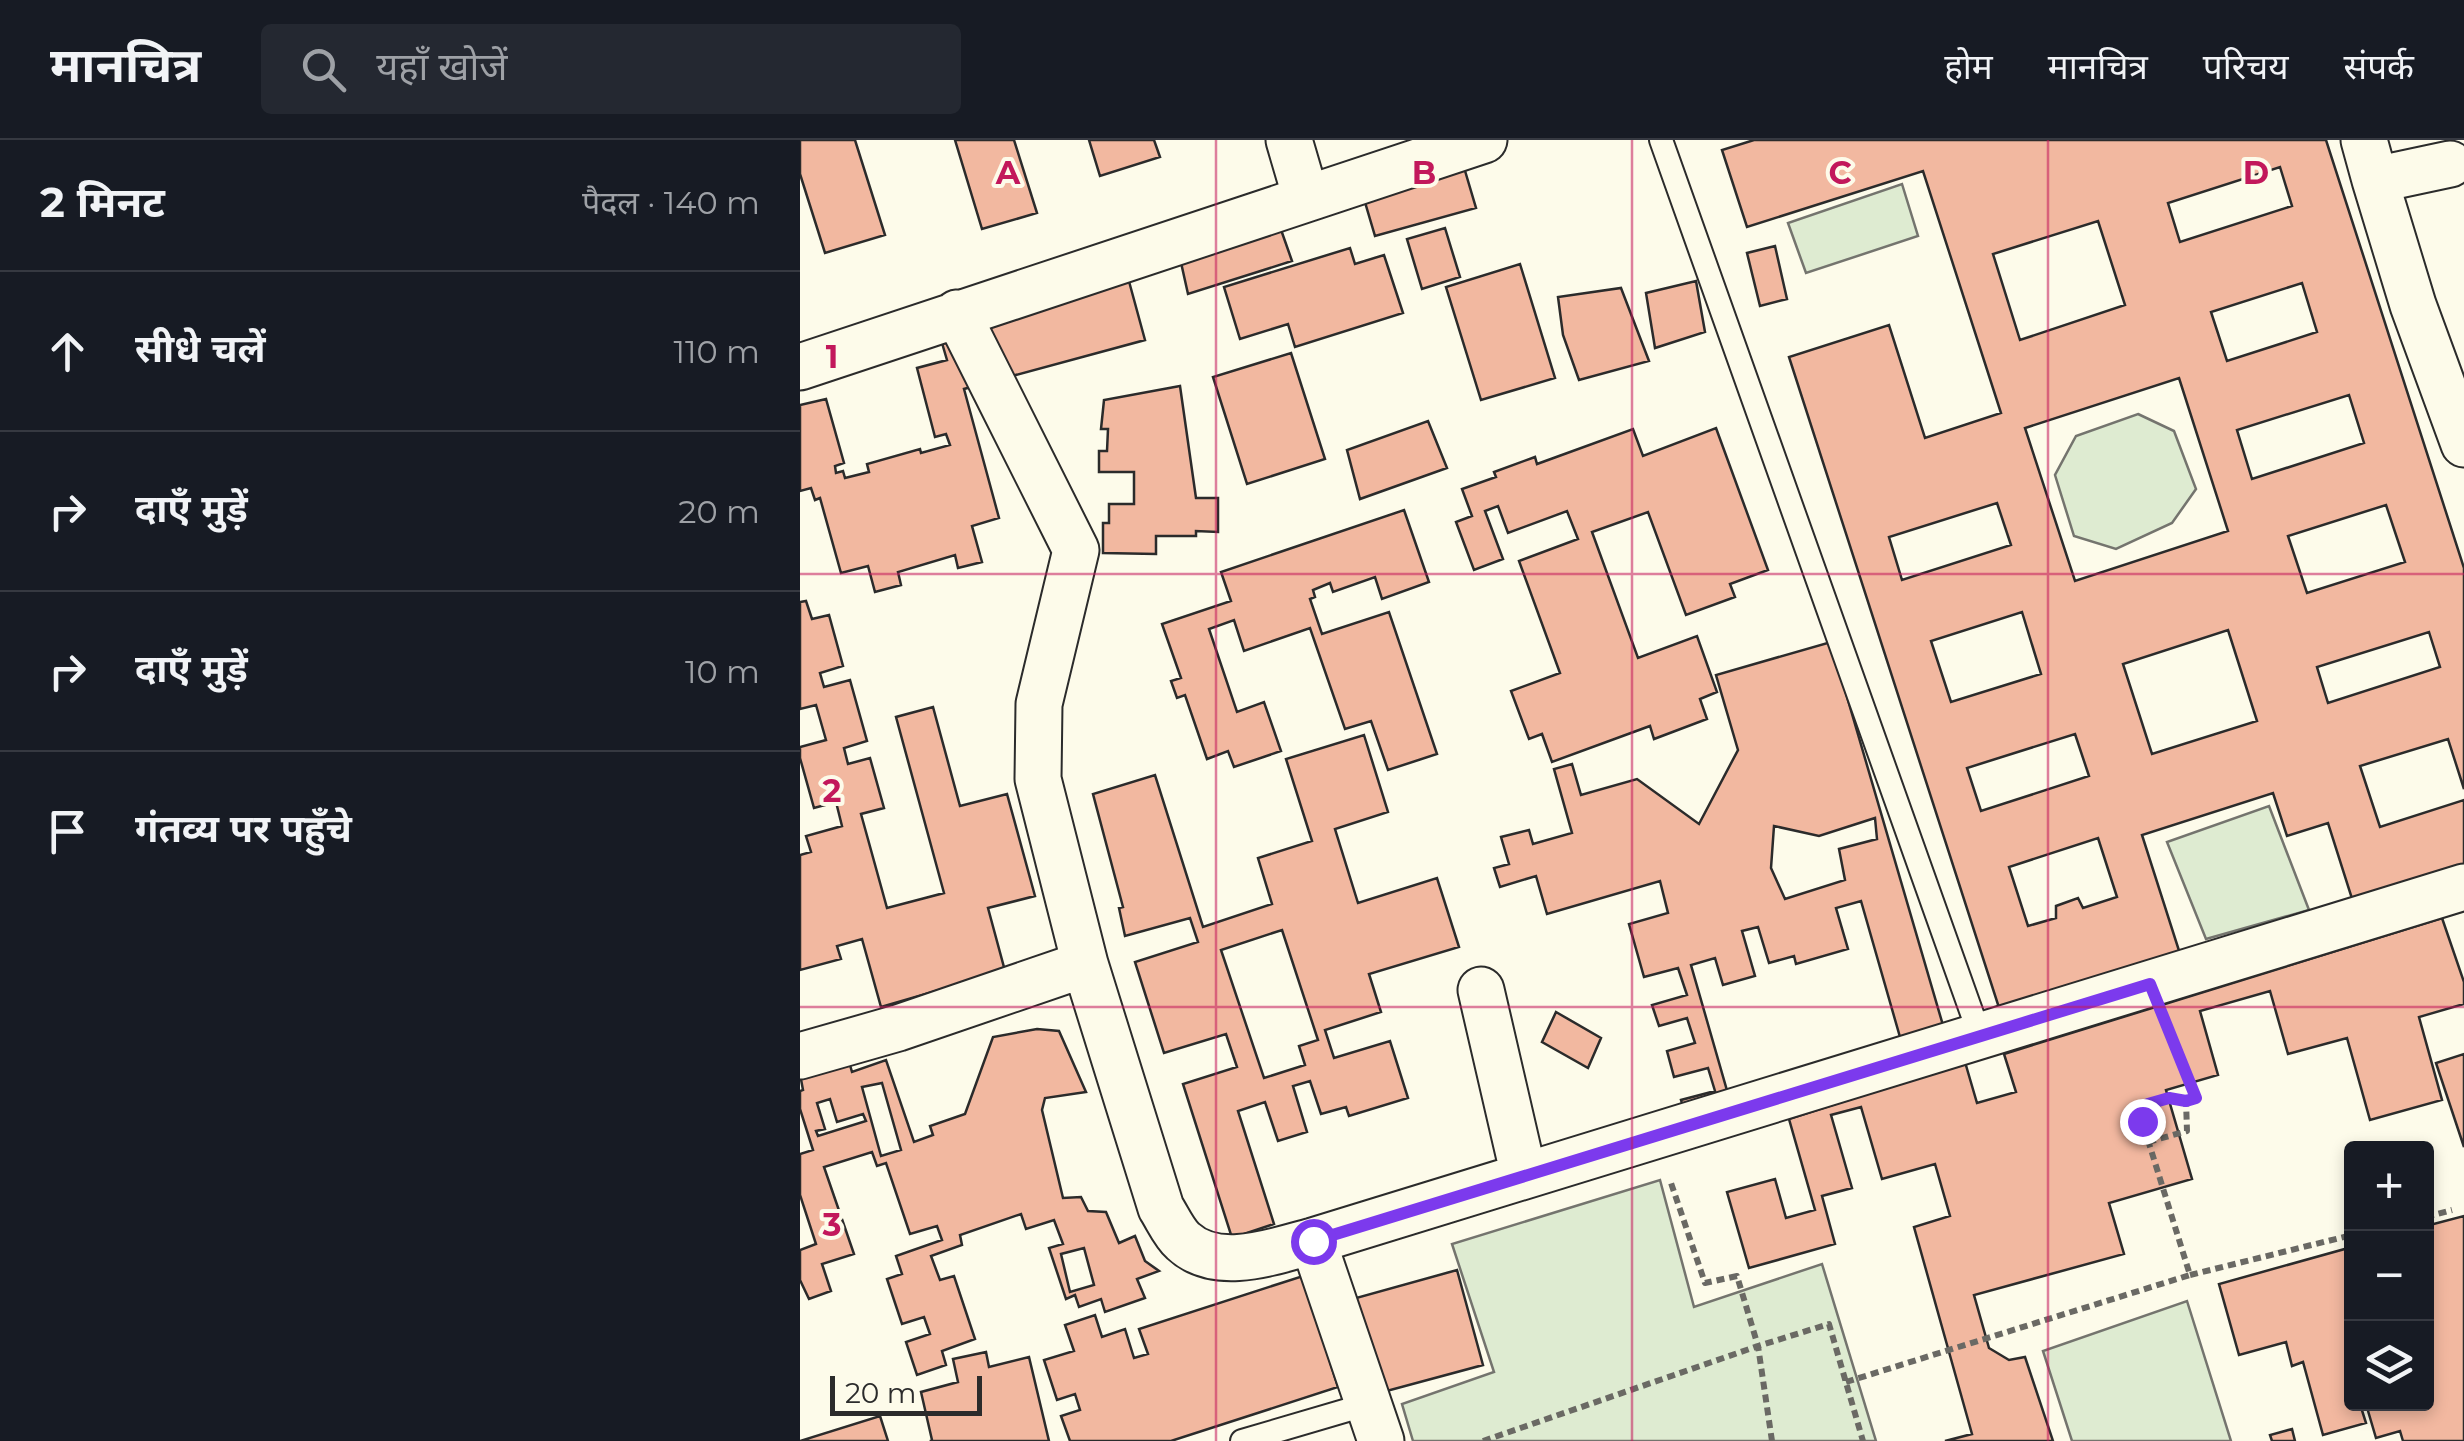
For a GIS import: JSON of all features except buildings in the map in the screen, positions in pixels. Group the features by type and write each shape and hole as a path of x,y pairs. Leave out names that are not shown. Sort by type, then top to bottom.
{"street":[{"path":"1289,140 1306,198"},
{"path":"800,367 1484,140"},
{"path":"2453,166 2370,160 2413,305 2464,444"},
{"path":"957,313 1076,550 1039,704 1038,779 1085,964 1160,1208 1185,1243 1219,1257 1247,1258 1313,1241 2464,887"},
{"path":"800,1056 898,1028 1085,964"},
{"path":"1481,990 1524,1176"},
{"path":"1313,1241 1375,1422"}],"lane":[{"path":"1660,140 1980,1036"},
{"path":"1242,1441 1375,1422"}],"path":[{"path":"2150,984 2196,1098 2169,1098 2148,1104 2142,1121 2190,1275"},
{"path":"2148,1142 2187,1131 2186,1101"},
{"path":"1655,1136 1705,1283 1737,1276 1758,1346 1772,1441"},
{"path":"2434,1215 2452,1210"},
{"path":"1846,1382 2190,1275 2344,1237"},
{"path":"1483,1441 1829,1324 1863,1441"}],"green space":[{"path":"1902,184 1918,236 1806,273 1788,223"},
{"path":"2138,414 2174,431 2196,489 2172,523 2116,549 2074,536 2055,475 2076,436"},
{"path":"2269,806 2309,910 2206,939 2167,842"},
{"path":"1660,1180 1694,1307 1822,1264 1876,1441 1413,1441 1402,1404 1494,1372 1452,1244"},
{"path":"2187,1301 2231,1441 2072,1441 2043,1351"}],"route":[{"path":"1313,1241 2150,984 2196,1098 2169,1098 2148,1104 2142,1121"}]}
